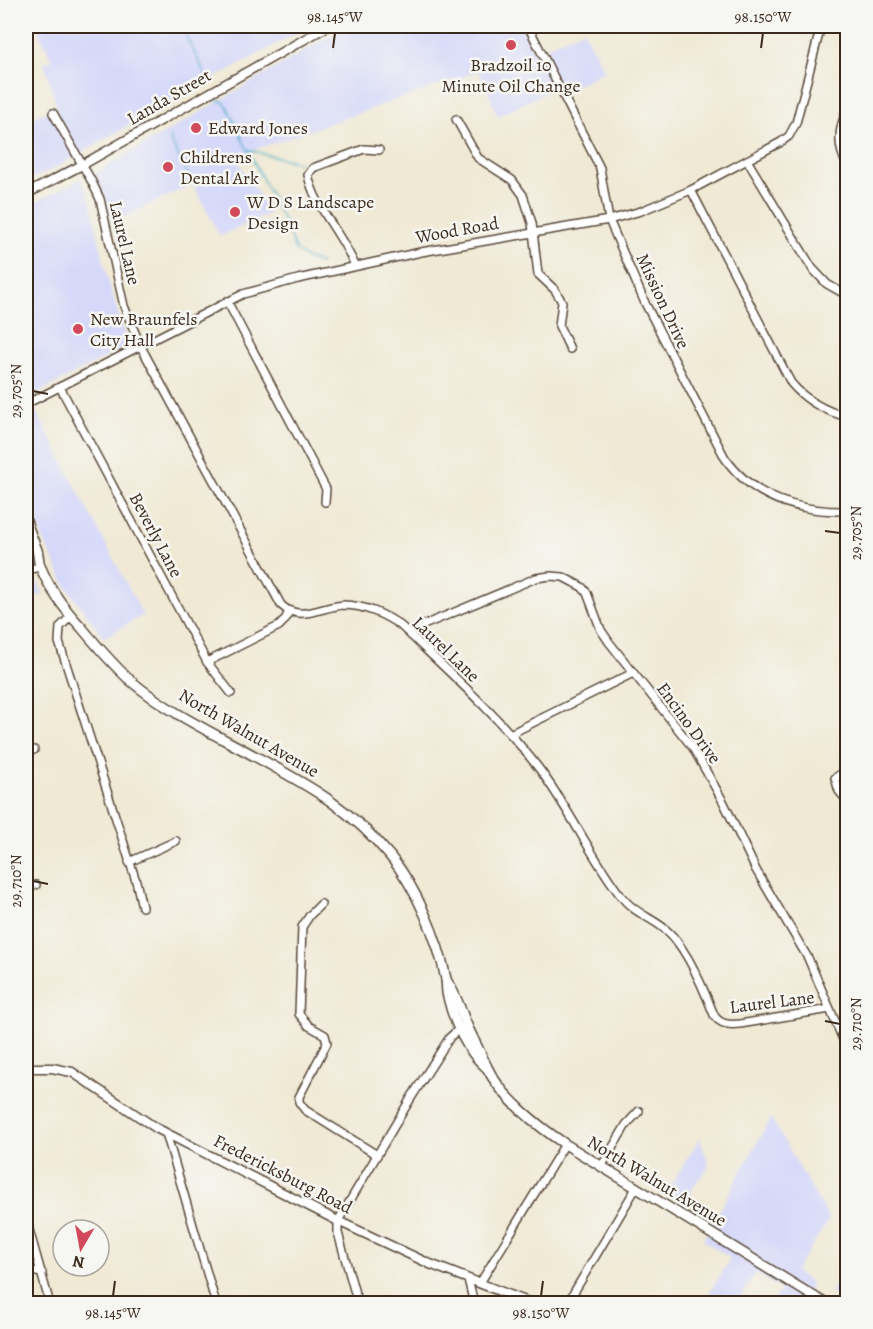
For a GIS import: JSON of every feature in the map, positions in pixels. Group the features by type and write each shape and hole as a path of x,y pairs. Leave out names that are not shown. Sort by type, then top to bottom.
{"main road":[{"name":"North Walnut Avenue","path":"26,521 40,567 71,616 120,670 147,692 201,726 310,786 344,809 392,858 409,884 430,928 446,980 448,998 459,1028 473,1055 487,1068 521,1110 564,1144 826,1304"},
{"name":"North Walnut Avenue","path":"446,980 456,994 465,1021 487,1068"}],"street":[{"name":"Landa Street","path":"26,194 82,165 328,26"},
{"name":"Mission Drive","path":"528,26 600,168 609,220 645,303 713,438 730,466 752,485 789,505 813,510 848,511"},
{"name":"Wood Road","path":"26,404 226,301 273,285 421,252 609,220 641,211 691,190 782,142 789,136 794,128 821,26"},
{"path":"848,108 843,117 839,137 840,149 848,166"},
{"name":"Laurel Lane","path":"53,113 100,199 124,306 140,345 277,599 289,611 304,614 334,607 355,606 389,618 410,634 510,734 552,787 621,896 641,915 664,928 676,941 690,963 716,1019 724,1024 734,1025 830,1009"},
{"path":"456,118 478,158 518,186 532,223 531,232 538,274 555,290 562,302 559,326 570,350"},
{"path":"355,266 332,227 308,175 313,168 364,149 379,150"},
{"path":"747,160 812,268 827,284 848,296"},
{"path":"691,190 791,383 802,396 820,408 848,417"},
{"path":"226,301 326,489 325,502"},
{"name":"Beverly Lane","path":"60,387 207,663 231,693"},
{"path":"26,570 40,567"},
{"name":"Encino Drive","path":"410,634 419,627 536,578 563,577 582,587 587,593 601,630 633,673 666,711 700,759 756,870 808,958 848,1051"},
{"path":"207,663 279,626 289,611"},
{"path":"71,616 60,627 59,642 142,907"},
{"path":"510,734 633,673"},
{"path":"26,751 34,750"},
{"path":"848,769 835,778 839,791 848,802"},
{"path":"129,862 176,841"},
{"path":"26,887 36,885"},
{"path":"321,904 302,927 299,1014 309,1026 324,1035 327,1043 299,1097 299,1102 305,1110 377,1155"},
{"path":"358,1304 338,1233 338,1221 450,1037 459,1028"},
{"name":"Fredericksburg Road","path":"26,1068 52,1068 72,1072 124,1108 166,1133 338,1221 430,1264 533,1304"},
{"path":"601,1167 626,1125 639,1111"},
{"path":"166,1133 216,1304"},
{"path":"480,1283 564,1144"},
{"path":"567,1304 636,1188"},
{"path":"26,1219 50,1304"},
{"path":"26,1269 42,1273"},
{"path":"468,1279 474,1304"}],"shaded area":[{"path":"36,26 309,26 59,166 26,182 26,121 57,107 44,62 52,60"},
{"path":"357,26 521,26 538,59 549,54 546,47 583,30 605,71 566,90 562,84 498,116 479,71 259,148 236,158 270,213 220,236 193,184 113,222 95,174 327,38"},
{"path":"81,179 90,199 108,280 128,346 26,399 26,207"},
{"path":"35,409 143,615 104,638 66,586 42,537 26,488 26,413"},
{"path":"32,575 44,594 26,598 26,577"},
{"path":"771,1118 829,1219 795,1272 812,1283 799,1303 772,1303 781,1289 756,1273 737,1303 703,1303 731,1258 703,1240"},
{"path":"700,1138 709,1166 695,1184 684,1204 666,1193"},
{"path":"847,1265 848,1303 847,1304 830,1292"}],"waterway":[{"path":"181,26 209,82"},
{"path":"217,100 224,102 227,106 246,147"},
{"path":"170,136 188,174"},
{"path":"247,148 288,230 295,250 306,258 321,264"},
{"path":"249,150 300,163"}],"place":[{"name":"Bradzoil 10 Minute Oil Change","path":"511,45"},
{"name":"Edward Jones","path":"196,128"},
{"name":"Childrens Dental Ark","path":"168,167"},
{"name":"W D S Landscape Design","path":"235,212"},
{"name":"New Braunfels City Hall","path":"78,329"}]}
